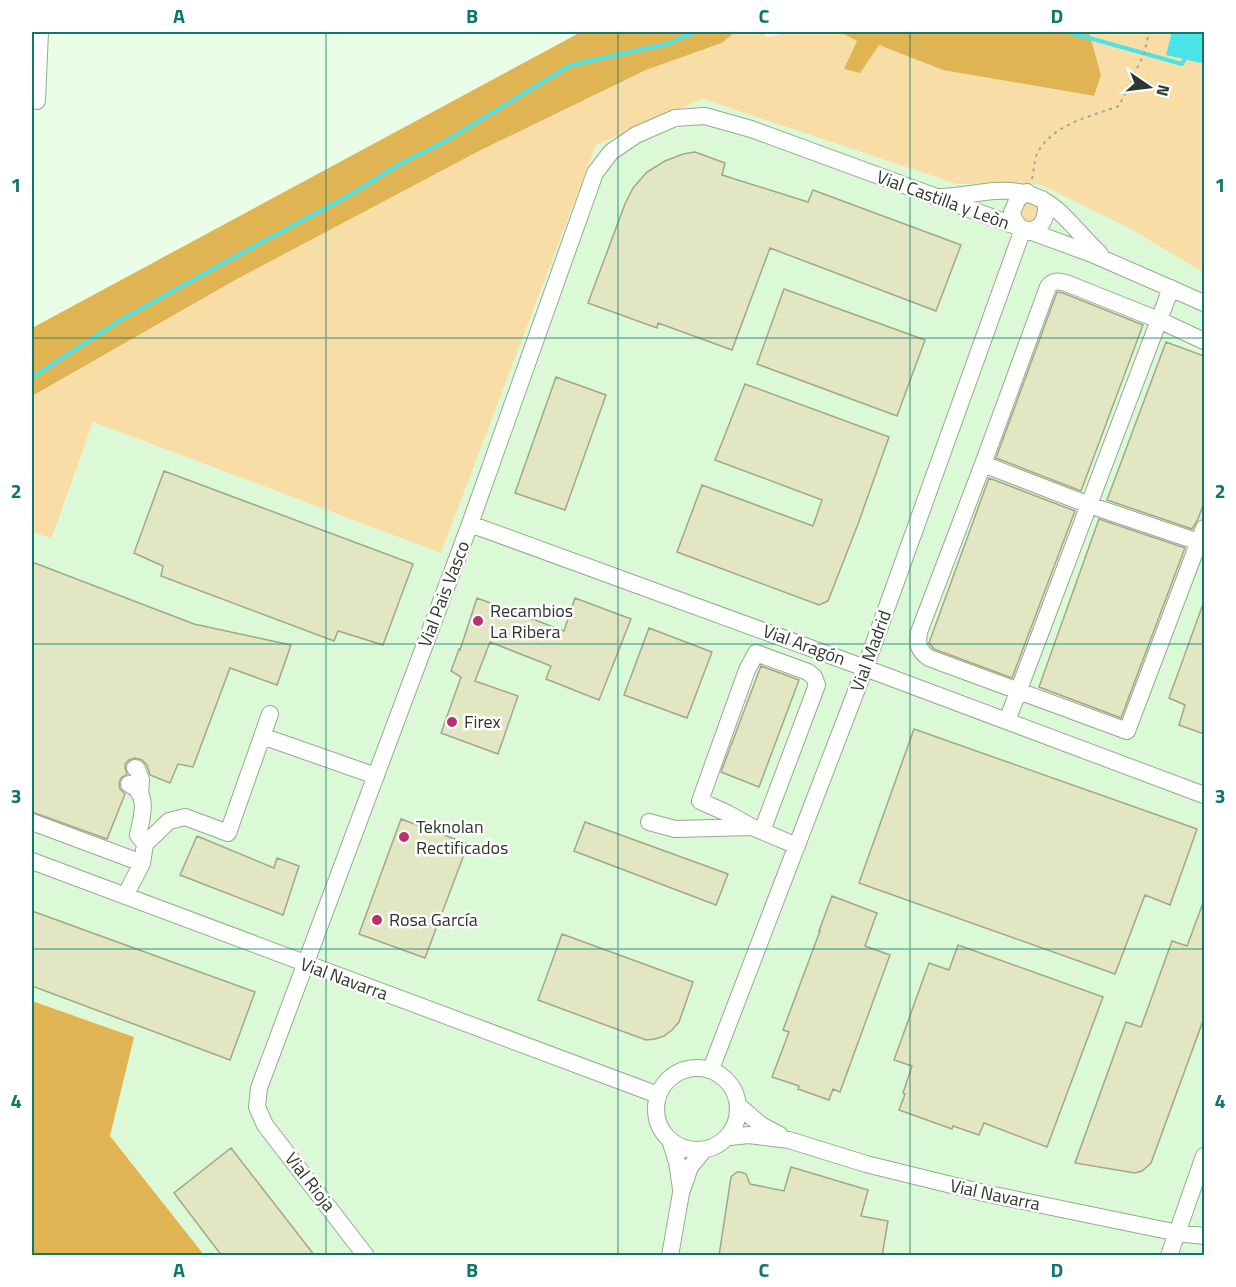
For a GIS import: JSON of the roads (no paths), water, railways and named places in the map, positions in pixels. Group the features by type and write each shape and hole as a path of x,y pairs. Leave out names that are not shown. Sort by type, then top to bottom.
{"street":[{"path":"37,101 40,32"},
{"name":"Vial Castilla y Leòn","path":"675,118 705,116 751,129 1092,254 1204,303"},
{"name":"Vial Pais Vasco","path":"257,1107 260,1088 470,524 595,173 611,152 636,135 675,118"},
{"path":"933,196 950,197 997,191 1032,193 1058,211 1107,260"},
{"path":"1032,193 1046,206 1043,222 1037,228 1025,230 1018,227 1012,212 1018,199 1032,193"},
{"name":"Vial Madrid","path":"711,1069 865,668 1025,230"},
{"path":"983,464 1089,504 1202,535 1127,731 929,658 921,652 917,643 919,632 1048,286 1058,281 1066,283 1159,320 1204,341"},
{"path":"1007,721 1171,288"},
{"name":"Vial Aragón","path":"470,524 1204,795"},
{"path":"757,829 817,685 814,677 808,672 756,653 747,670 700,801 757,829 797,846"},
{"path":"124,896 142,863 145,844 169,821 185,817 228,832 270,714"},
{"path":"262,736 376,776"},
{"path":"134,782 143,805 138,835 145,844"},
{"path":"32,822 142,863"},
{"path":"649,822 675,829 757,829"},
{"name":"Vial Navarra","path":"32,861 658,1095"},
{"path":"695,1067 711,1069 725,1077 735,1091 739,1106 738,1120 730,1137 718,1145 704,1150 690,1150 677,1145 665,1136 658,1123 656,1109 658,1095 666,1081 679,1071 695,1067"},
{"name":"Vial Navarra","path":"739,1106 761,1125 789,1140"},
{"name":"Vial Rioja","path":"257,1107 265,1125 366,1256"},
{"name":"Vial Navarra","path":"730,1137 749,1135 789,1140 866,1164 974,1191 1178,1233 1204,1236"},
{"path":"670,1140 677,1162 681,1193"},
{"path":"670,1256 681,1193 690,1167 704,1150"},
{"path":"1168,1256 1204,1156"}],"water":[{"path":"1172,32 1204,32 1204,61 1200,63 1166,55"}],"waterway":[{"path":"32,380 33,377 119,321 350,195 398,165 444,142 571,65 667,44 695,32"},
{"path":"1068,32 1182,64 1186,56"}],"place":[{"name":"Recambios La Ribera","path":"478,621"},
{"name":"Firex","path":"452,722"},
{"name":"Teknolan Rectificados","path":"404,837"},
{"name":"Rosa García","path":"377,920"}]}
